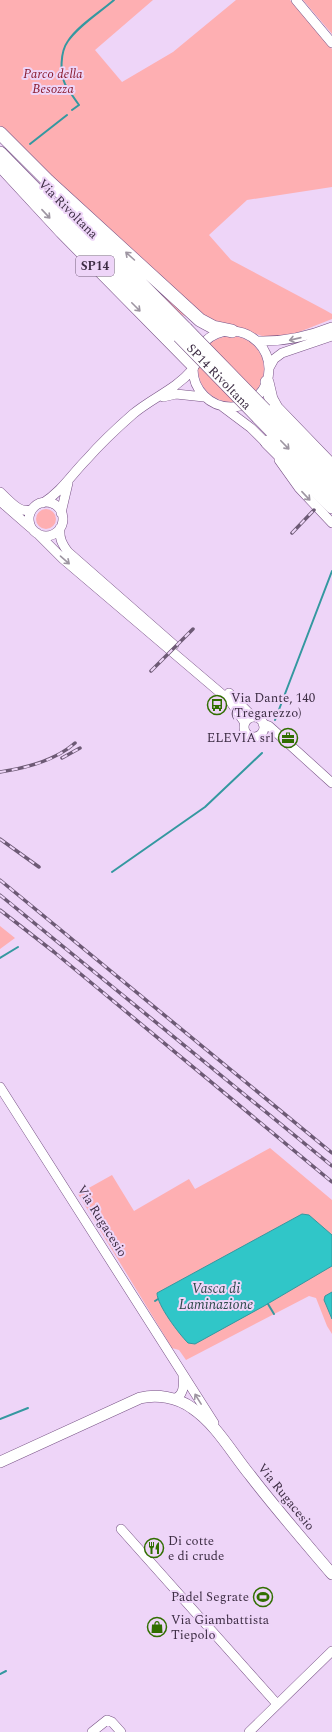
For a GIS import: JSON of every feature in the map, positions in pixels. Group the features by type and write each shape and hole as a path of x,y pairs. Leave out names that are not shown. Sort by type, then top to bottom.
{"highway":[{"name":"SP14","path":"0,133 48,181 200,320 213,327 232,331"},
{"name":"Via Rivoltana","path":"0,140 183,332"},
{"name":"Via Rivoltana","path":"0,153 183,332"},
{"name":"SP14","path":"0,165 192,368"},
{"name":"SP14 Rivoltana","path":"183,332 261,414"},
{"path":"267,382 271,399 276,408 332,466"},
{"name":"SP14","path":"261,414 332,479"},
{"name":"SP14","path":"261,414 332,493"},
{"path":"267,442 332,507"}],"main road":[{"name":"Via Rugacesio","path":"0,1462 136,1400 155,1396 177,1397 200,1414 217,1432 274,1506 332,1574"}],"street":[{"path":"296,0 332,43"},
{"path":"257,341 274,342 290,340 332,326"},
{"path":"0,492 23,511 28,512 38,504 52,497 68,482 86,459 136,412 180,383 192,368 197,351 207,339 220,332 232,331 244,333 257,341 265,353 269,368"},
{"path":"223,407 237,407 248,404 258,397 267,382 269,368 274,359 282,353 332,336"},
{"path":"192,368 195,383 204,397 223,407 267,442 299,488 332,523"},
{"path":"154,399 173,394 204,397"},
{"path":"68,482 61,513 62,519 59,537 82,571"},
{"path":"0,501 132,614 234,697 253,717 260,719 262,729"},
{"path":"44,502 53,504 61,513"},
{"path":"32,509 29,519 35,532 43,536 50,535 60,528"},
{"path":"181,655 230,701 245,723"},
{"path":"253,717 248,719 245,723 244,729 250,736 255,737 262,729"},
{"path":"262,729 279,735 332,783"},
{"name":"Via Rugacesio","path":"0,1087 235,1456"},
{"path":"177,1397 183,1389 182,1373"},
{"path":"121,1529 277,1704"},
{"path":"249,1732 332,1651"},
{"path":"92,1732 107,1720 112,1722 120,1732"}],"green space":[{"name":"Parco della Besozza","path":"0,0 153,0 95,50 122,82 173,52 236,0 290,0 332,49 332,187 247,200 209,235 231,260 332,314 332,319 294,334 279,338 265,337 239,328 196,322 179,313 0,135"},
{"path":"303,0 332,0 332,34"},
{"path":"231,336 243,339 254,346 261,357 264,369 261,381 254,392 243,399 231,402 219,399 208,392 201,381 198,369 201,357 208,346 219,339"},
{"path":"42,509 50,509 56,515 56,523 50,529 42,529 36,523 36,515"},
{"path":"0,926 15,938 0,949"},
{"path":"270,1148 332,1200 332,1334 327,1326 316,1298 309,1296 186,1360 179,1350 172,1348 78,1194 112,1175 134,1211 189,1179 195,1189"}],"water":[{"name":"Vasca di Laminazione","path":"302,1214 309,1215 332,1235 332,1266 195,1344 188,1343 164,1312 157,1293"},
{"path":"332,1292 332,1319 324,1300 325,1296"}],"waterway":[{"path":"72,110 79,105 63,79 63,51 73,35 114,0"},
{"path":"30,144 67,115"},
{"path":"275,720 332,571"},
{"path":"112,872 205,807 262,753"},
{"path":"0,958 18,947"},
{"path":"268,1304 274,1314"},
{"path":"0,1419 28,1408"},
{"path":"0,1674 6,1671"}],"railway":[{"path":"292,533 314,510"},
{"path":"151,671 193,629"},
{"path":"0,772 40,763 58,755 75,743"},
{"path":"62,758 80,748"},
{"path":"0,839 39,867"},
{"path":"0,880 332,1153"},
{"path":"0,895 332,1166"},
{"path":"0,910 54,952 332,1182"}],"place":[{"name":"Via Dante, 140 (Tregarezzo)","path":"217,705"},
{"name":"ELEVIA srl","path":"288,738"},
{"name":"Di cotte e di crude","path":"154,1548"},
{"name":"Padel Segrate","path":"263,1597"},
{"name":"Via Giambattista Tiepolo","path":"157,1627"}]}
